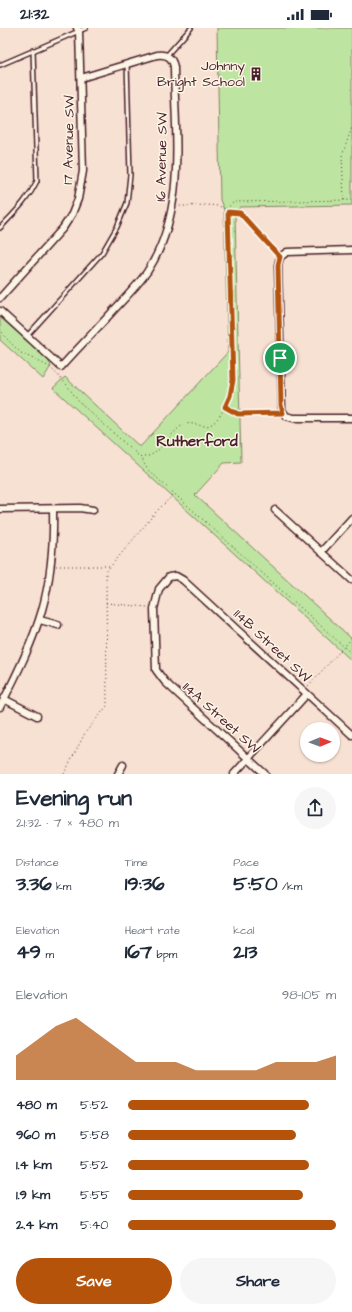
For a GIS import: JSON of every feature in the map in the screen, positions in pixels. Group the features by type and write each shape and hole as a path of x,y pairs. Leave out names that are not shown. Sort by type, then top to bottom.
{"street":[{"name":"17 Avenue SW","path":"0,298 63,228 75,208 80,191 83,171 79,29"},
{"path":"81,78 157,55 167,56"},
{"name":"16 Avenue SW","path":"27,336 61,367 140,281 154,261 167,230 175,194 174,67 172,60 167,56"},
{"path":"352,250 292,251 284,253 280,257 278,265 281,405 283,413 293,418 352,418"},
{"path":"0,311 27,336"},
{"path":"0,509 80,508 93,510"},
{"path":"0,707 29,650 40,620 52,566 53,509"},
{"path":"275,510 352,580"},
{"path":"321,552 352,518"},
{"name":"114B Street SW","path":"154,609 157,595 163,583 169,577 176,576 183,580 352,735"},
{"name":"114A Street SW","path":"154,609 155,666 161,679 265,774"},
{"path":"40,620 58,624"},
{"path":"234,774 305,692"},
{"path":"4,699 37,716"},
{"path":"118,774 123,765"}],"lane":[{"path":"0,65 79,29 86,28"},
{"path":"167,56 191,28"},
{"path":"0,228 32,192 37,181 33,50"},
{"path":"27,336 102,253 117,228 127,203 130,175 127,63"}],"path":[{"path":"344,200 342,156 352,127"},
{"path":"226,209 234,202 352,200"},
{"path":"140,457 147,457 154,454 178,429 185,424 193,423 209,425 225,407 230,396 233,380 228,212 226,209 216,206 178,206"},
{"path":"228,212 240,213 280,257"},
{"path":"0,329 6,338 21,353 50,367 67,384 79,402 140,457 148,470 352,654"},
{"path":"225,407 238,414 283,413"},
{"path":"64,774 85,733 107,706 105,576 109,566 175,493"},
{"path":"52,566 109,566"},
{"path":"106,603 154,609"},
{"path":"305,692 352,638"}],"green space":[{"path":"217,28 352,28 352,205 240,207 235,215 241,462 224,463 195,495 352,639 352,661 53,388 65,377 140,447 228,352 224,210 220,200"},
{"path":"0,317 48,360 51,366 43,379 0,340"}],"place":[{"name":"Johnny Bright School","path":"256,74"}],"district":[{"name":"Rutherford","path":"197,441"}],"route":[{"path":"228,212 239,212 280,257 278,265 280,358 281,408 283,413 238,414 225,407 232,390 233,380 228,212"}]}
